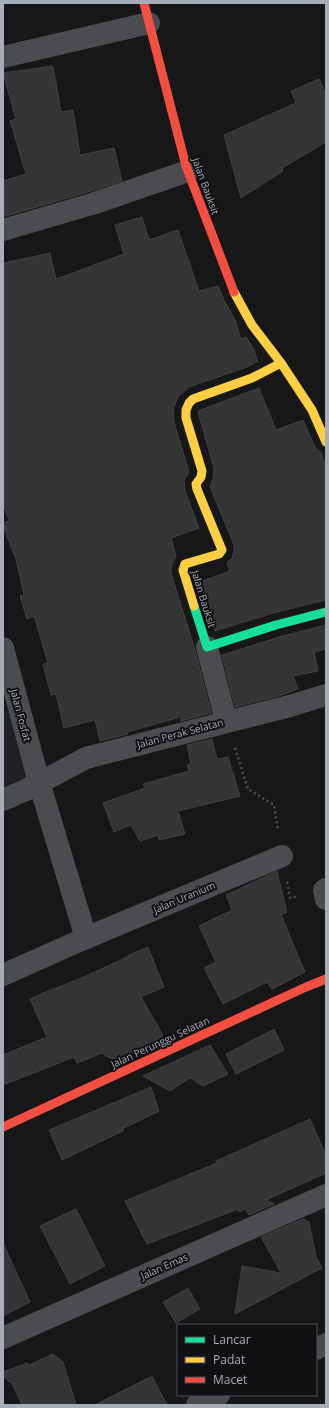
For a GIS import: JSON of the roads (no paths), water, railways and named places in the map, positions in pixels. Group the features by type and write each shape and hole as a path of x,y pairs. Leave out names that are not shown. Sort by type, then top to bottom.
{"street":[{"path":"3,57 146,13"},
{"name":"Jalan Bauksit","path":"146,13 188,171 235,294 252,325 281,363 312,410 326,442"},
{"path":"3,230 92,204 188,171"},
{"name":"Jalan Bauksit","path":"207,647 183,570 187,563 219,554 222,550 197,489 196,484 201,477 202,471 185,410 189,402 193,399 252,378 281,363"},
{"path":"226,721 207,647 276,625 326,612"},
{"name":"Jalan Fosfat","path":"3,648 39,782"},
{"name":"Jalan Perak Selatan","path":"3,800 26,790 86,758 226,721 290,706 326,695"},
{"path":"39,782 86,938"},
{"name":"Jalan Uranium","path":"3,975 86,938 282,856"},
{"name":"Jalan Perunggu Selatan","path":"3,1127 306,987 326,980"},
{"name":"Jalan Emas","path":"3,1338 326,1195"},
{"path":"317,1348 326,1344"},
{"path":"197,1405 216,1396"}]}
